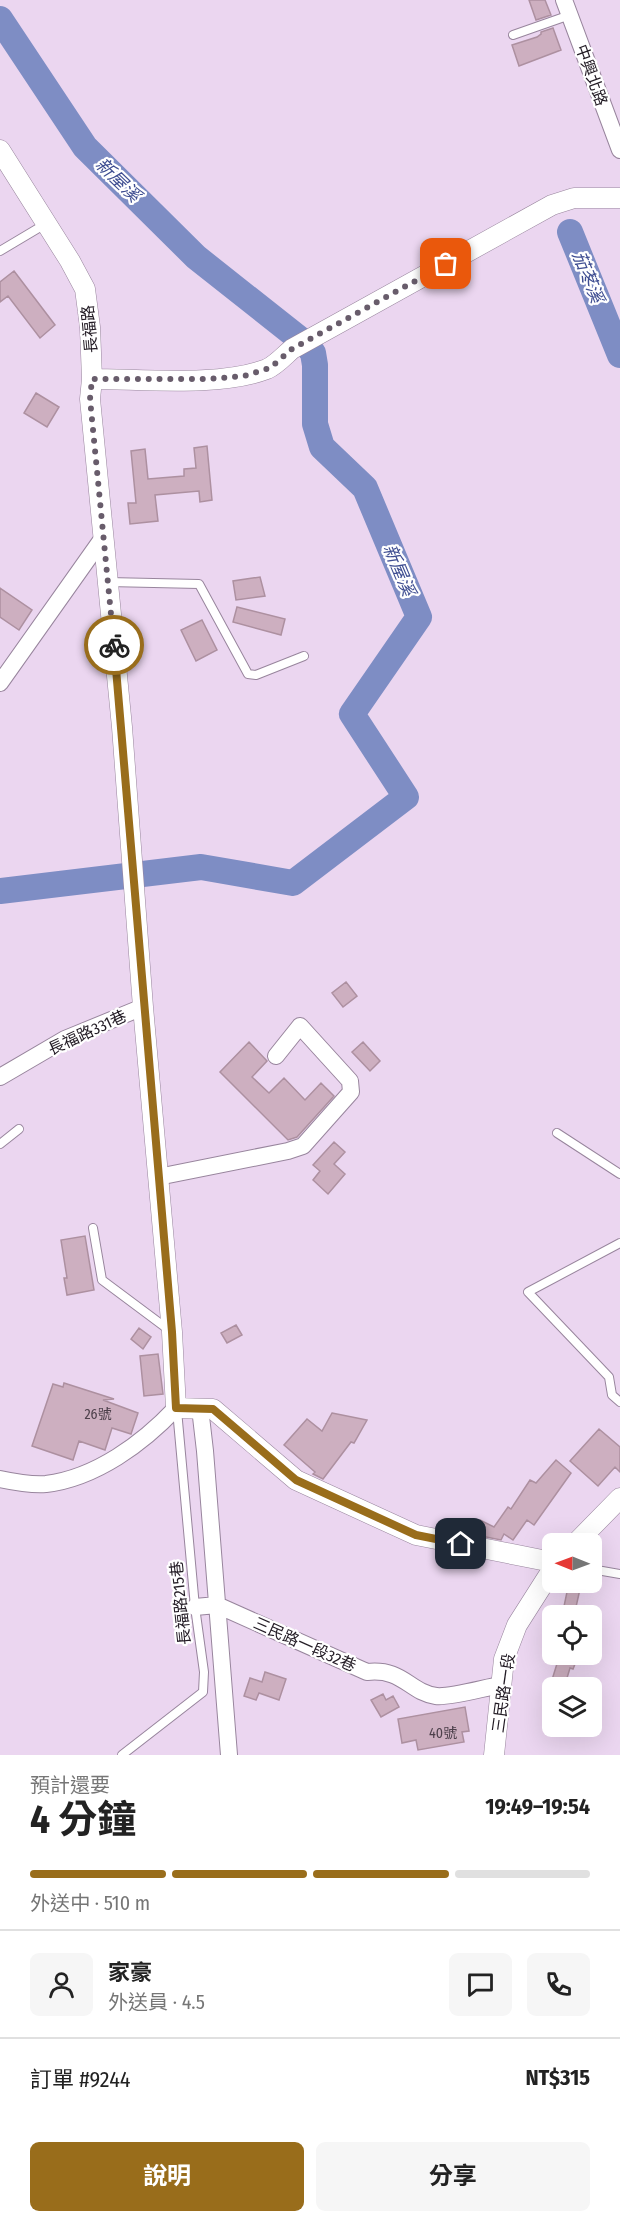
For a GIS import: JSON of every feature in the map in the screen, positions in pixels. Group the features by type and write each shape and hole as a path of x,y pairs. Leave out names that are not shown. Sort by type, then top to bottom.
{"street":[{"name":"中興北路","path":"567,8 620,150"},
{"name":"長福路","path":"0,150 47,223 85,290 90,327 92,379 90,399 122,727 143,1007 172,1332 176,1408"},
{"path":"92,379 208,379 244,376 270,368 292,349 552,205 574,198 620,198"},
{"path":"0,683 102,539"},
{"name":"長福路331巷","path":"0,1077 65,1039 143,1007"},
{"path":"158,1177 303,1146 351,1092 350,1081 300,1026 276,1056"},
{"path":"0,1479 43,1484 65,1481 98,1467 153,1433 176,1408 213,1409 296,1480 416,1535 542,1560"},
{"path":"200,1408 205,1451 206,1606 229,1755"},
{"path":"586,1533 620,1498"},
{"name":"三民路一段","path":"494,1755 504,1659 517,1625 542,1586"},
{"name":"三民路一段32巷","path":"206,1606 367,1672 392,1673 437,1696 501,1685"}],"lane":[{"path":"513,35 567,8"},
{"path":"0,251 47,223"},
{"path":"107,582 199,584 248,674 256,675 304,656"},
{"path":"0,1144 19,1129"},
{"path":"557,1133 620,1174"},
{"path":"93,1228 102,1280 172,1332"},
{"path":"620,1243 528,1292 609,1377 612,1395 620,1402"},
{"name":"長福路215巷","path":"122,1755 203,1692 206,1606 176,1408"},
{"path":"602,1571 620,1574"}],"building":[{"path":"529,0 545,0 551,15 536,20"},
{"path":"553,28 561,50 519,66 512,45 537,37 541,32"},
{"path":"14,271 55,325 40,338 8,296 0,302 0,282"},
{"path":"36,393 59,407 47,427 24,413"},
{"path":"207,446 212,500 200,502 199,491 155,495 158,521 130,524 128,503 136,503 131,451 145,449 148,479 184,476 184,469 196,468 194,448"},
{"path":"260,577 265,596 236,600 233,581"},
{"path":"0,588 32,610 19,630 0,617"},
{"path":"237,607 285,619 281,635 233,622"},
{"path":"202,620 217,650 196,661 181,630"},
{"path":"346,982 357,996 343,1007 332,993"},
{"path":"249,1042 267,1061 252,1077 269,1093 284,1078 305,1100 321,1083 334,1096 297,1137 288,1140 220,1072"},
{"path":"363,1042 380,1061 370,1071 352,1052"},
{"path":"334,1142 345,1152 334,1164 345,1174 328,1194 313,1180 320,1171 313,1165"},
{"path":"85,1236 94,1290 67,1295 64,1278 67,1278 61,1240"},
{"path":"236,1325 242,1335 227,1343 221,1333"},
{"path":"139,1328 151,1337 143,1349 131,1339"},
{"path":"158,1354 163,1394 144,1396 140,1356"},
{"path":"64,1383 114,1399 103,1400 138,1413 131,1434 112,1428 105,1450 79,1441 73,1460 32,1446 53,1384 63,1387"},
{"path":"332,1413 367,1420 354,1443 351,1442 323,1479 313,1474 315,1472 284,1445 307,1419 322,1431"},
{"path":"599,1429 620,1447 620,1472 615,1467 598,1486 570,1461"},
{"path":"556,1460 571,1473 534,1525 527,1520 513,1540 504,1534 501,1540 471,1534 480,1520 494,1527 508,1507 511,1509 530,1480 536,1483"},
{"path":"567,1593 579,1593 576,1605 564,1605"},
{"path":"557,1665 575,1665 573,1669 570,1668 567,1677 553,1677"},
{"path":"265,1672 286,1679 279,1700 259,1693 256,1700 244,1696 250,1678 262,1682"},
{"path":"383,1694 386,1700 393,1696 399,1707 381,1717 371,1700"},
{"path":"465,1707 469,1731 462,1732 464,1742 418,1750 416,1740 402,1743 398,1719"}],"waterway":[{"name":"新屋溪","path":"0,19 85,147 196,257 306,344 313,353 315,424 322,447 365,488 419,617 352,714 406,797 293,883 201,867 0,891"},
{"name":"茄苳溪","path":"570,232 620,355"}],"way so far":[{"path":"114,645 90,399 92,379 208,379 244,376 270,368 292,349 446,264"}],"route":[{"path":"114,645 148,1070 172,1332 176,1408 213,1409 296,1480 416,1535 461,1544"}]}
